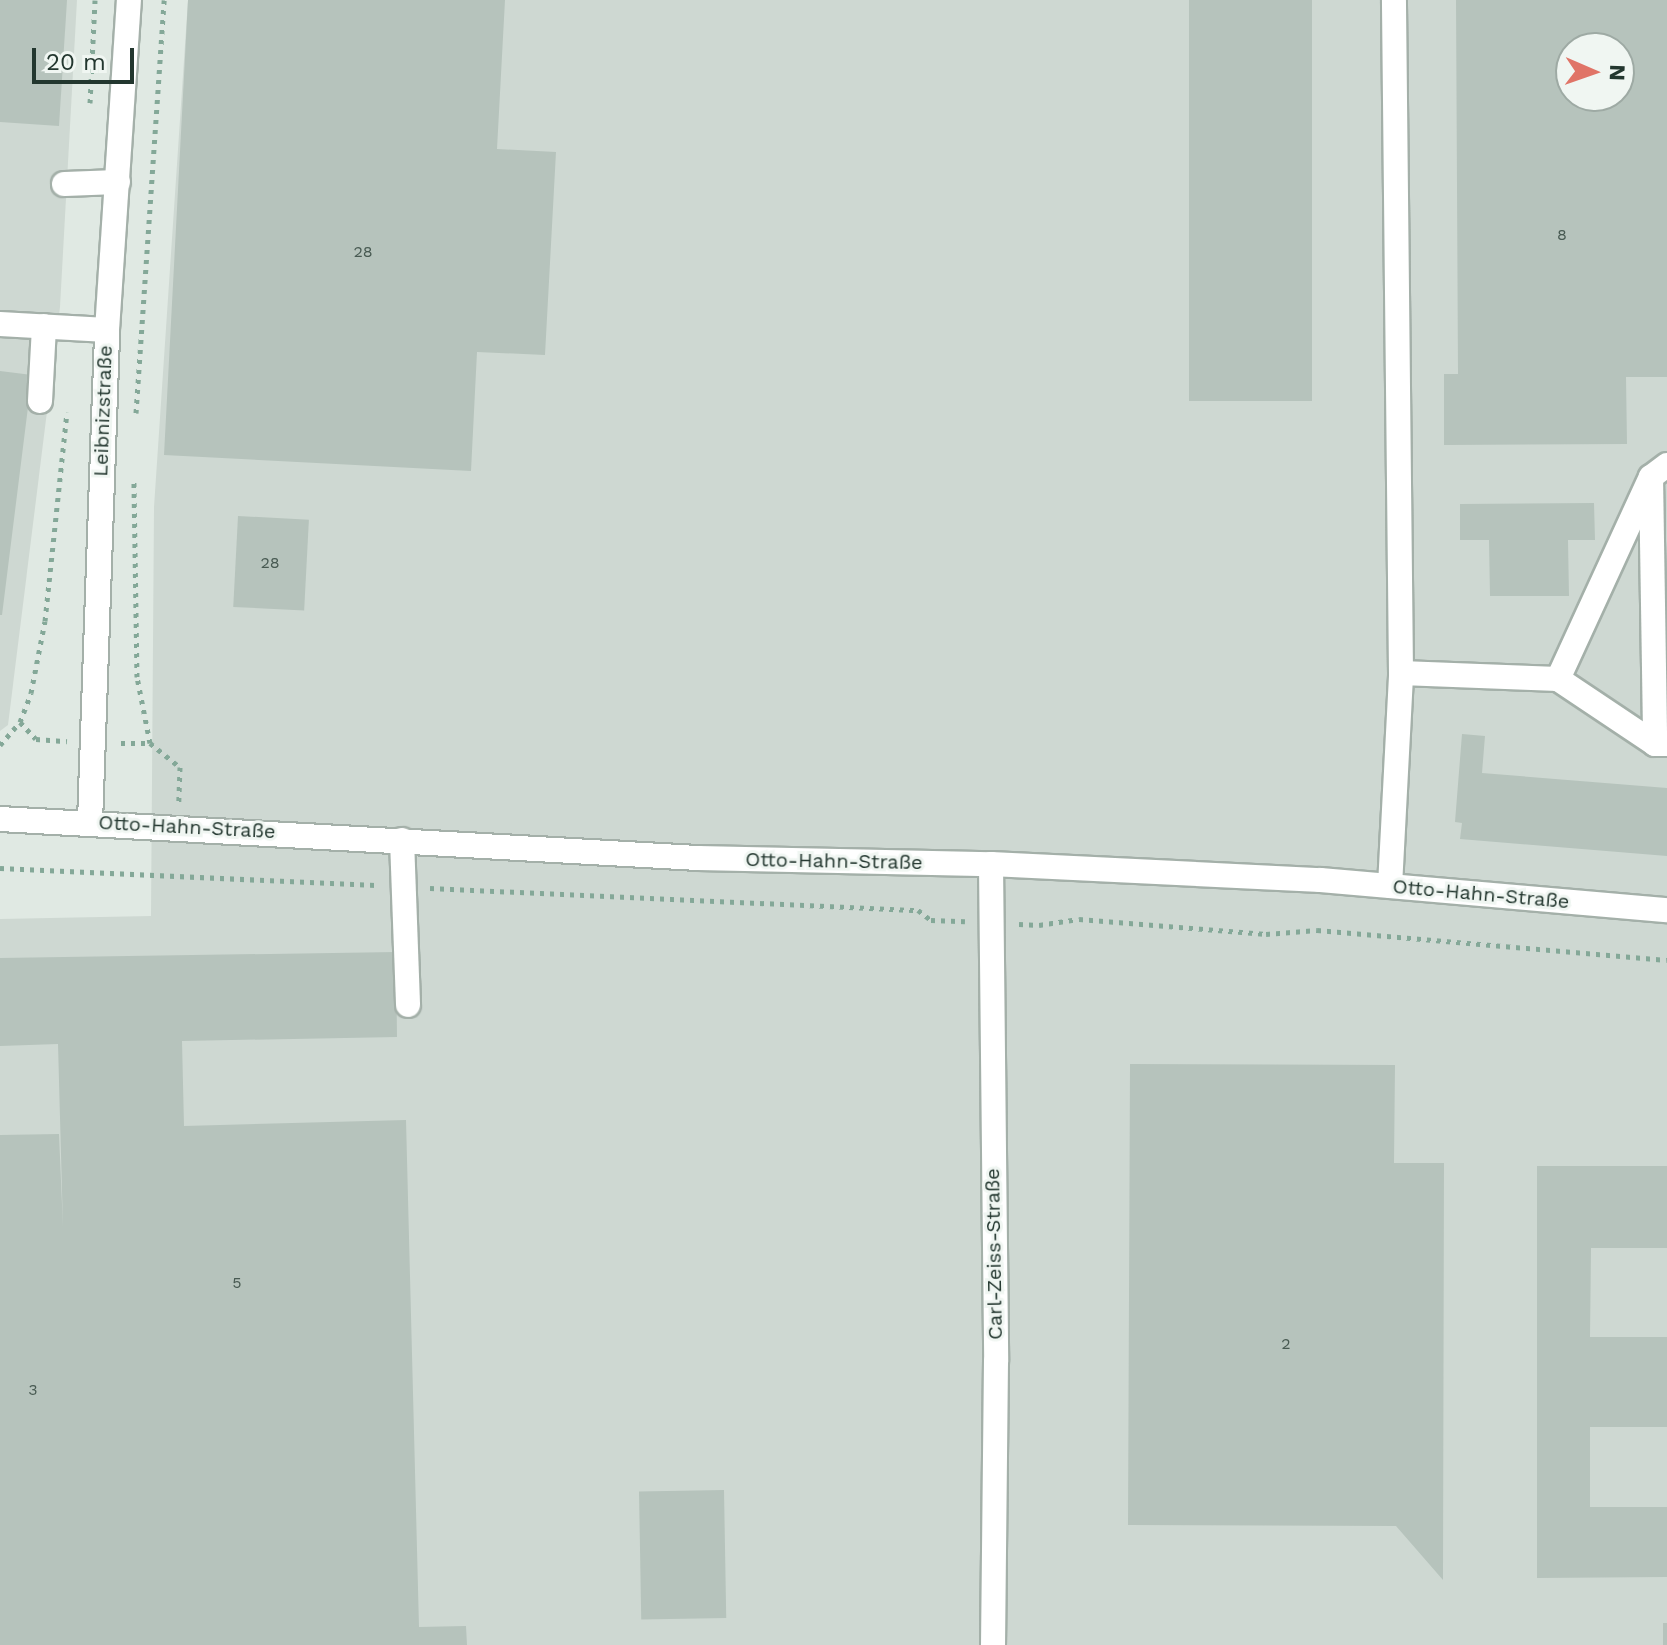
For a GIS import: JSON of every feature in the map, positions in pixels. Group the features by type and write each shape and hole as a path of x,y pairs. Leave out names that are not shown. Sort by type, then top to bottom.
{"street":[{"name":"Leibnizstraße","path":"90,822 107,330 129,0"},
{"path":"1390,886 1401,673 1394,0"},
{"path":"64,184 118,182"},
{"path":"0,324 107,330"},
{"path":"40,401 44,326"},
{"path":"1558,679 1659,471"},
{"path":"1659,471 1661,744"},
{"path":"1401,673 1558,679 1661,744"},
{"name":"Otto-Hahn-Straße","path":"0,819 698,858 991,864 1390,886 1667,910"},
{"path":"402,840 408,1005"},
{"name":"Carl-Zeiss-Straße","path":"991,864 996,1361 993,1645"}],"path":[{"path":"0,868 918,910 931,920 1039,925 1079,919 1266,934 1317,930 1667,960"}],"shaded area":[{"path":"0,0 77,0 60,307 8,725 0,731"},
{"path":"188,0 1667,0 1667,1645 0,1645 0,919 151,916 154,507"}],"building":[{"path":"0,0 67,0 59,126 0,122"},
{"path":"188,0 505,0 497,149 556,152 545,355 477,352 471,471 164,455"},
{"path":"1189,0 1312,0 1312,401 1189,401"},
{"path":"1456,0 1667,0 1667,377 1626,377 1627,444 1444,445 1444,374 1458,374"},
{"path":"0,371 32,375 2,615 0,615"},
{"path":"1594,503 1595,540 1568,540 1569,596 1490,596 1489,540 1460,540 1460,504"},
{"path":"238,516 309,520 304,611 233,607"},
{"path":"1462,734 1485,736 1482,773 1667,788 1667,856 1460,839 1462,823 1455,822"},
{"path":"396,952 397,1037 182,1041 184,1126 406,1120 419,1627 466,1626 467,1645 0,1645 0,1135 59,1134 63,1228 58,1044 0,1046 0,958"},
{"path":"1130,1064 1395,1065 1394,1163 1444,1163 1443,1580 1396,1526 1128,1525"},
{"path":"1537,1166 1667,1166 1667,1248 1591,1248 1590,1337 1667,1337 1667,1427 1590,1427 1590,1507 1667,1507 1667,1577 1537,1578"},
{"path":"724,1490 726,1618 641,1619 639,1491"},
{"path":"1663,1623 1667,1623 1667,1645 1663,1645"}]}
